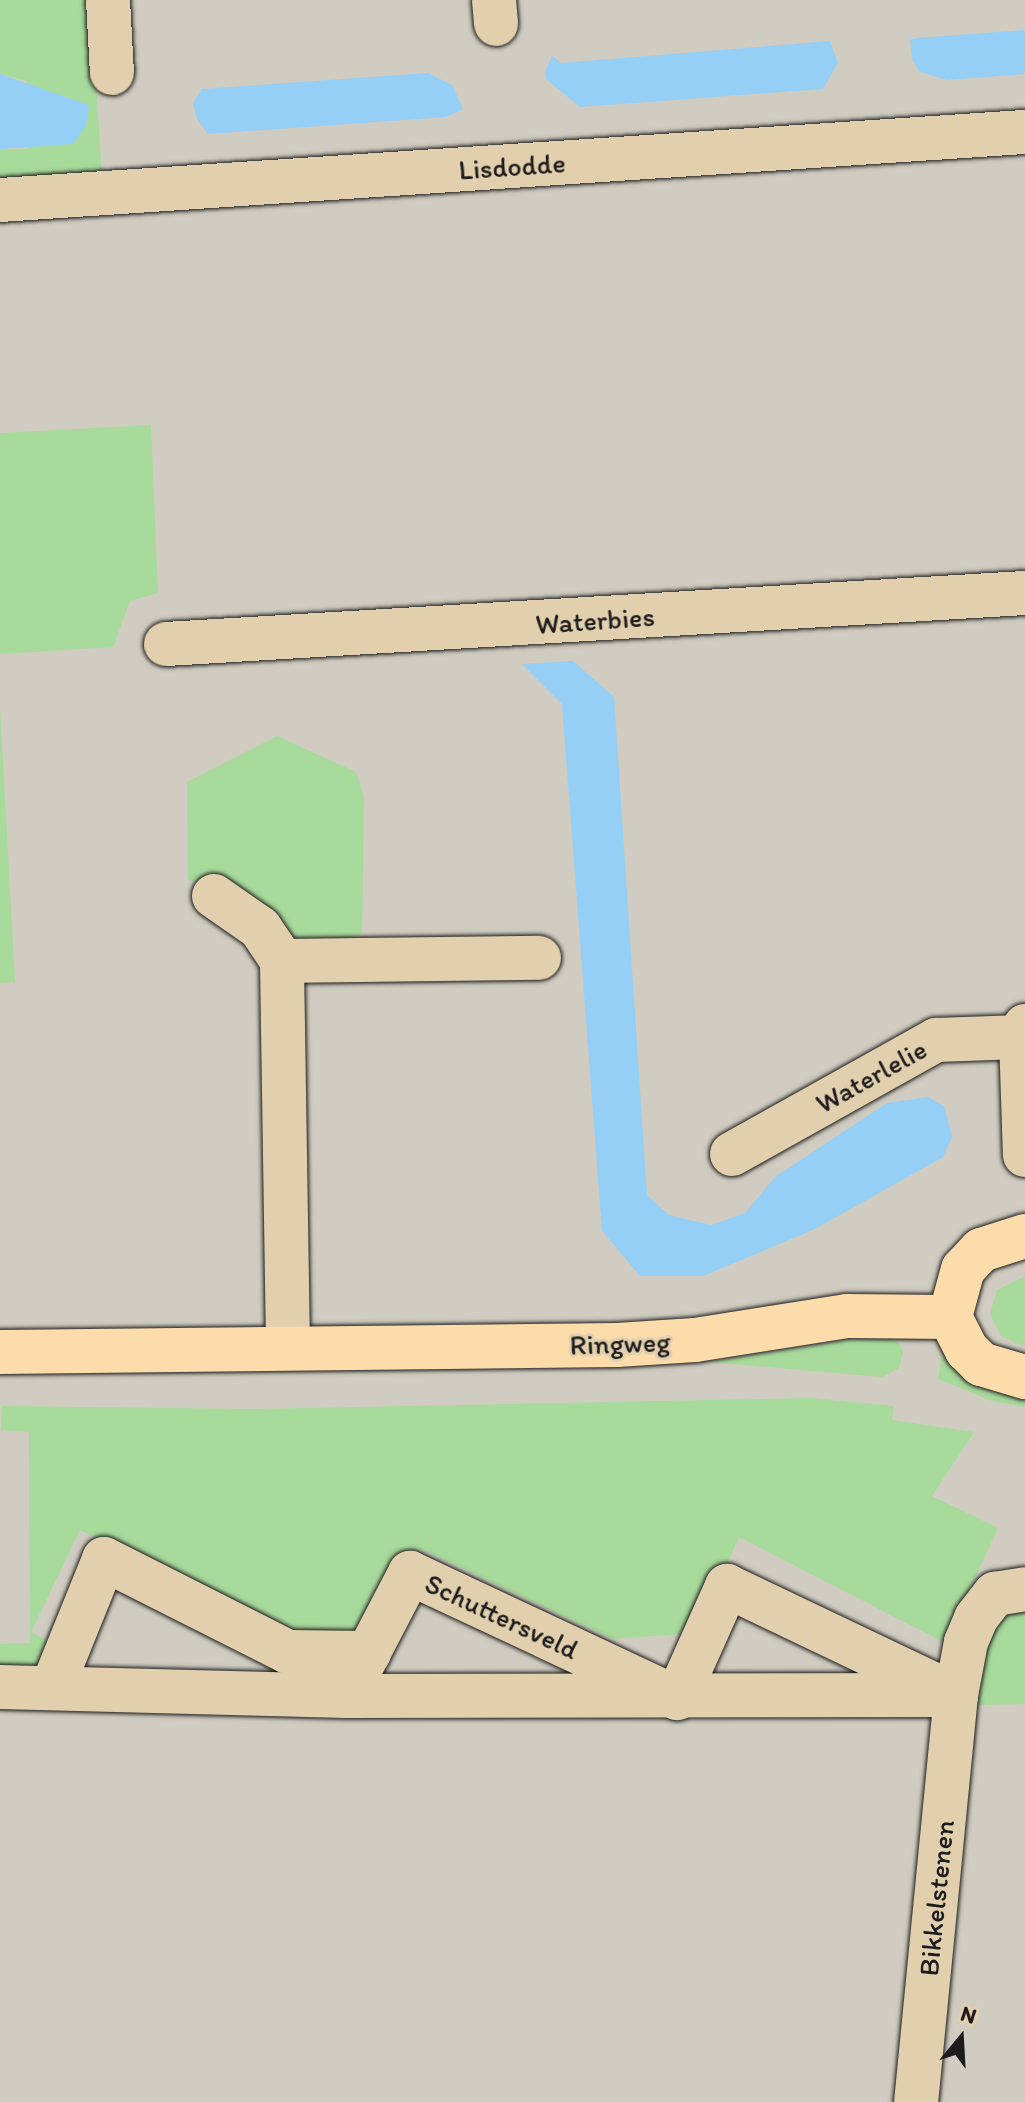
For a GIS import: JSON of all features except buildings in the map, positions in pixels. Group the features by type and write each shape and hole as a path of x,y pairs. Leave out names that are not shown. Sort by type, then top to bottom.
{"main road":[{"path":"1025,1236 981,1250 963,1269 950,1317 967,1350 981,1364 1025,1377"},
{"name":"Ringweg","path":"0,1352 288,1346 617,1345 695,1340 847,1316 950,1317"}],"street":[{"path":"108,0 112,73"},
{"name":"Lisdodde","path":"0,200 1025,132"},
{"name":"Waterbies","path":"166,644 1025,593"},
{"path":"214,896 260,928 282,961 288,1346"},
{"path":"282,961 539,958"},
{"name":"Waterlelie","path":"732,1154 936,1040 1023,1031 1025,1155"},
{"path":"52,1688 104,1559 288,1652 369,1653"},
{"name":"Schuttersveld","path":"346,1696 410,1573 677,1698"},
{"path":"677,1698 727,1586 956,1695 966,1642 976,1618 995,1594 1025,1589"},
{"name":"Schuttersveld","path":"0,1687 346,1696 677,1698 956,1695"},
{"name":"Bikkelstenen","path":"916,2102 956,1695"}],"green space":[{"path":"0,0 91,0 102,179 0,186 0,149 28,149 26,81 0,74"},
{"path":"151,425 158,593 130,601 113,647 0,654 0,433"},
{"path":"0,707 15,982 0,983"},
{"path":"277,736 356,772 364,796 362,933 339,946 286,938 235,891 188,880 187,782"},
{"path":"1025,1276 1023,1346 1001,1336 990,1314 997,1290"},
{"path":"884,1334 900,1344 903,1352 899,1368 882,1377 710,1362"},
{"path":"944,1344 1025,1389 1025,1407 992,1401 938,1379"},
{"path":"811,1398 894,1406 892,1420 974,1432 932,1496 998,1528 945,1643 739,1537 696,1633 612,1639 421,1549 374,1636 302,1638 80,1530 31,1632 57,1647 47,1665 0,1675 0,1644 30,1643 29,1432 1,1430 2,1406 256,1409"},
{"path":"1025,1607 1025,1704 970,1705 975,1657 999,1611"}],"water":[{"path":"1025,30 1025,74 947,80 920,72 912,59 910,40 917,38"},
{"path":"830,41 838,63 823,89 580,107 546,79 545,72 552,56 561,63"},
{"path":"428,73 452,85 463,109 446,117 208,134 197,119 193,103 202,89"},
{"path":"0,74 89,105 86,126 73,144 0,149"},
{"path":"573,661 614,697 647,1195 669,1215 711,1225 745,1213 775,1177 887,1103 928,1097 944,1106 952,1137 943,1157 815,1229 703,1276 640,1276 602,1231 562,704 522,664"}]}
